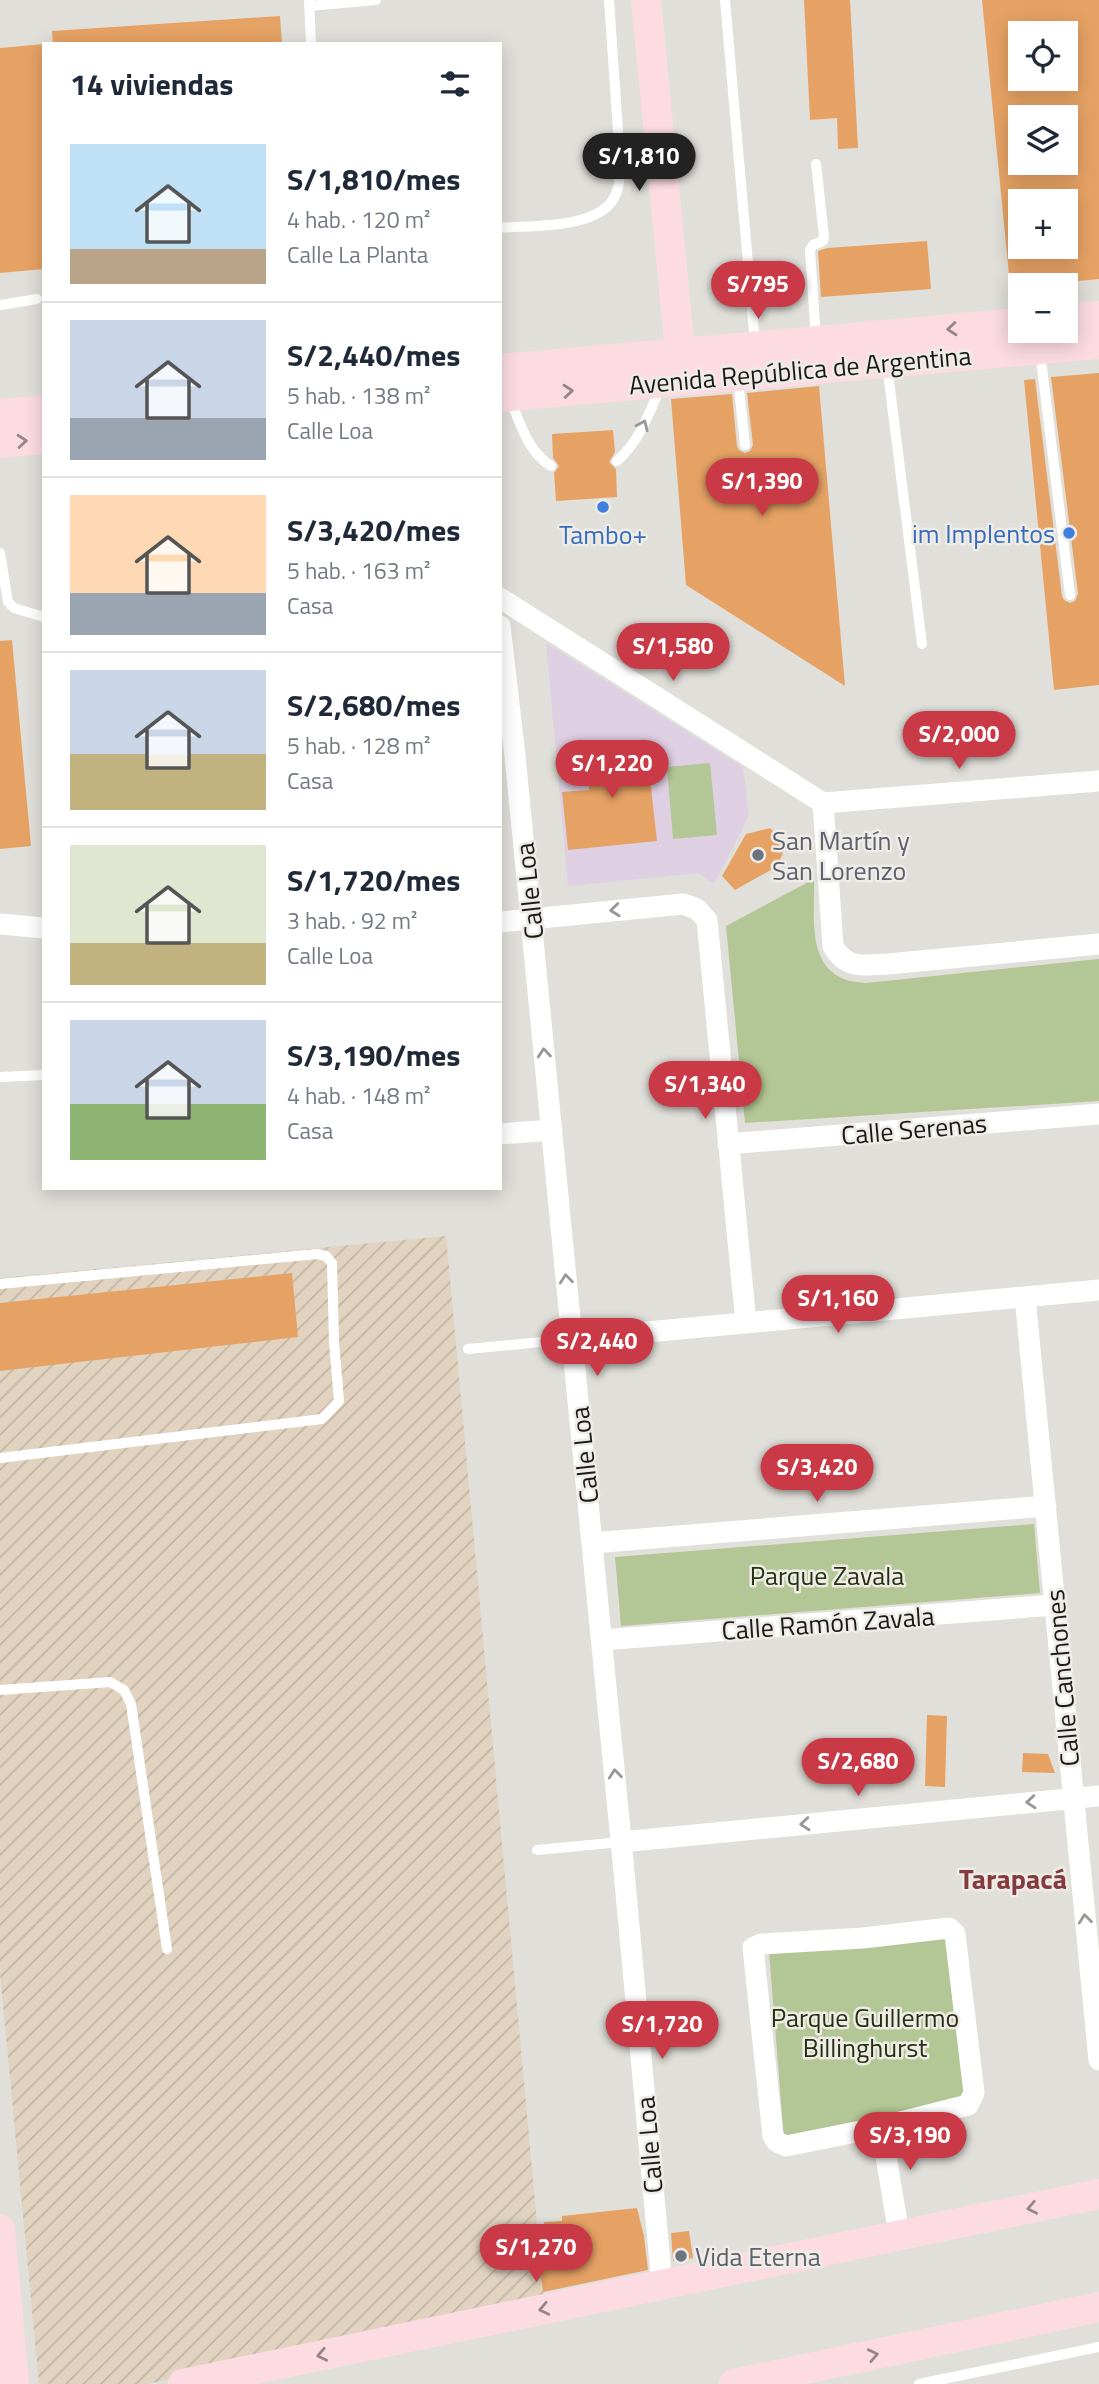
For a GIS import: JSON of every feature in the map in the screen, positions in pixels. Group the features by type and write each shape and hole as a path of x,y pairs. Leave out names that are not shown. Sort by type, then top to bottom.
{"main road":[{"path":"646,0 675,372"},
{"path":"1078,318 1099,316"},
{"name":"Avenida República de Argentina","path":"675,372 756,347 1008,324"},
{"name":"Avenida República de Argentina","path":"503,388 675,372 738,376 1099,344"},
{"path":"0,414 42,410"},
{"path":"0,443 42,439"},
{"path":"183,2384 1099,2194"},
{"path":"0,2229 15,2384"},
{"path":"734,2384 829,2369 1099,2307"}],"street":[{"path":"502,599 823,803 1099,781"},
{"name":"Calle Loa","path":"502,658 508,756 531,919 552,1129 662,2284"},
{"path":"823,803 833,946 838,956 845,961 856,965 888,964 1099,944"},
{"path":"502,922 683,904 697,909 707,920 746,1322"},
{"path":"0,924 42,928"},
{"name":"Calle Serenas","path":"728,1144 1099,1114"},
{"path":"502,1134 552,1129"},
{"path":"572,1339 1099,1290"},
{"name":"Calle Canchones","path":"1025,1297 1099,2060"},
{"path":"592,1543 1046,1506"},
{"name":"Calle Ramón Zavala","path":"601,1640 1055,1605"},
{"path":"621,1842 1099,1796"},
{"path":"949,1928 956,1934 974,2093 972,2100 968,2105 881,2127 786,2146 777,2142 773,2136 753,1948 761,1944 863,1938 949,1928"},
{"path":"881,2127 899,2234"}],"lane":[{"path":"312,42 309,3 376,0"},
{"path":"502,228 584,221 605,210 615,197 620,160 609,0"},
{"path":"724,0 756,347"},
{"path":"816,341 810,250 813,245 823,241 824,236 817,164"},
{"path":"0,305 37,299"},
{"path":"1040,349 1070,595"},
{"path":"887,363 922,644"},
{"path":"617,461 639,435 675,372"},
{"path":"738,376 745,445"},
{"path":"503,388 538,458 551,466"},
{"path":"0,553 8,602 14,608 42,616"},
{"path":"0,1077 42,1074"},
{"path":"0,1284 317,1254 326,1256 332,1262 339,1401 322,1419 0,1458"},
{"path":"468,1349 572,1339"},
{"path":"0,1690 110,1682 124,1690 131,1704 167,1948"},
{"path":"537,1850 621,1842"},
{"path":"919,2384 1099,2347"}],"shaded area":[{"path":"546,643 743,767 749,816 714,884 698,873 568,886"},
{"path":"446,1236 544,2299 147,2384 39,2384 0,1973 0,1278"}],"green space":[{"path":"710,763 717,835 673,839 667,767"},
{"path":"814,879 814,921 818,950 823,962 832,972 849,981 866,983 1099,959 1099,1101 745,1123 726,926"},
{"name":"Parque Zavala","path":"1034,1524 1040,1593 621,1626 615,1557"},
{"name":"Parque Guillermo Billinghurst","path":"950,1938 964,2092 951,2106 784,2139 769,1952"}],"building":[{"path":"804,0 850,0 858,148 838,149 837,118 810,120"},
{"path":"982,0 1099,0 1099,279 1078,281 1078,273 1009,273"},
{"path":"280,16 282,42 53,42 52,31"},
{"path":"42,44 42,269 0,273 0,48"},
{"path":"927,241 931,289 821,297 818,251 827,248"},
{"name":"im Implentos","path":"1099,373 1099,685 1054,690 1024,380 1035,379 1062,596 1070,603 1075,601 1078,594 1051,377"},
{"path":"819,386 845,686 686,585 671,399 732,394 737,446 745,453 750,451 753,445 747,393"},
{"path":"613,430 615,452 609,462 616,469 617,497 556,501 554,473 559,466 553,458 552,434"},
{"path":"12,640 31,846 0,849 0,641"},
{"path":"646,742 657,841 568,850 562,792 589,790 584,749"},
{"name":"San Martín y San Lorenzo","path":"770,828 786,844 778,866 735,890 722,876 746,834"},
{"path":"292,1273 298,1337 0,1371 0,1303"},
{"path":"927,1715 947,1716 945,1787 925,1786"},
{"path":"1023,1753 1048,1754 1055,1773 1022,1772"},
{"path":"637,2208 648,2270 543,2292 536,2230 545,2229 544,2222 562,2221 562,2216"},
{"path":"689,2231 693,2258 673,2261 671,2233"}],"place":[{"name":"Tambo+","path":"603,507"},
{"name":"im Implentos","path":"1069,533"},
{"name":"San Martín y San Lorenzo","path":"758,855"},
{"name":"Vida Eterna","path":"681,2256"}],"district":[{"name":"Tarapacá","path":"1013,1878"}]}
